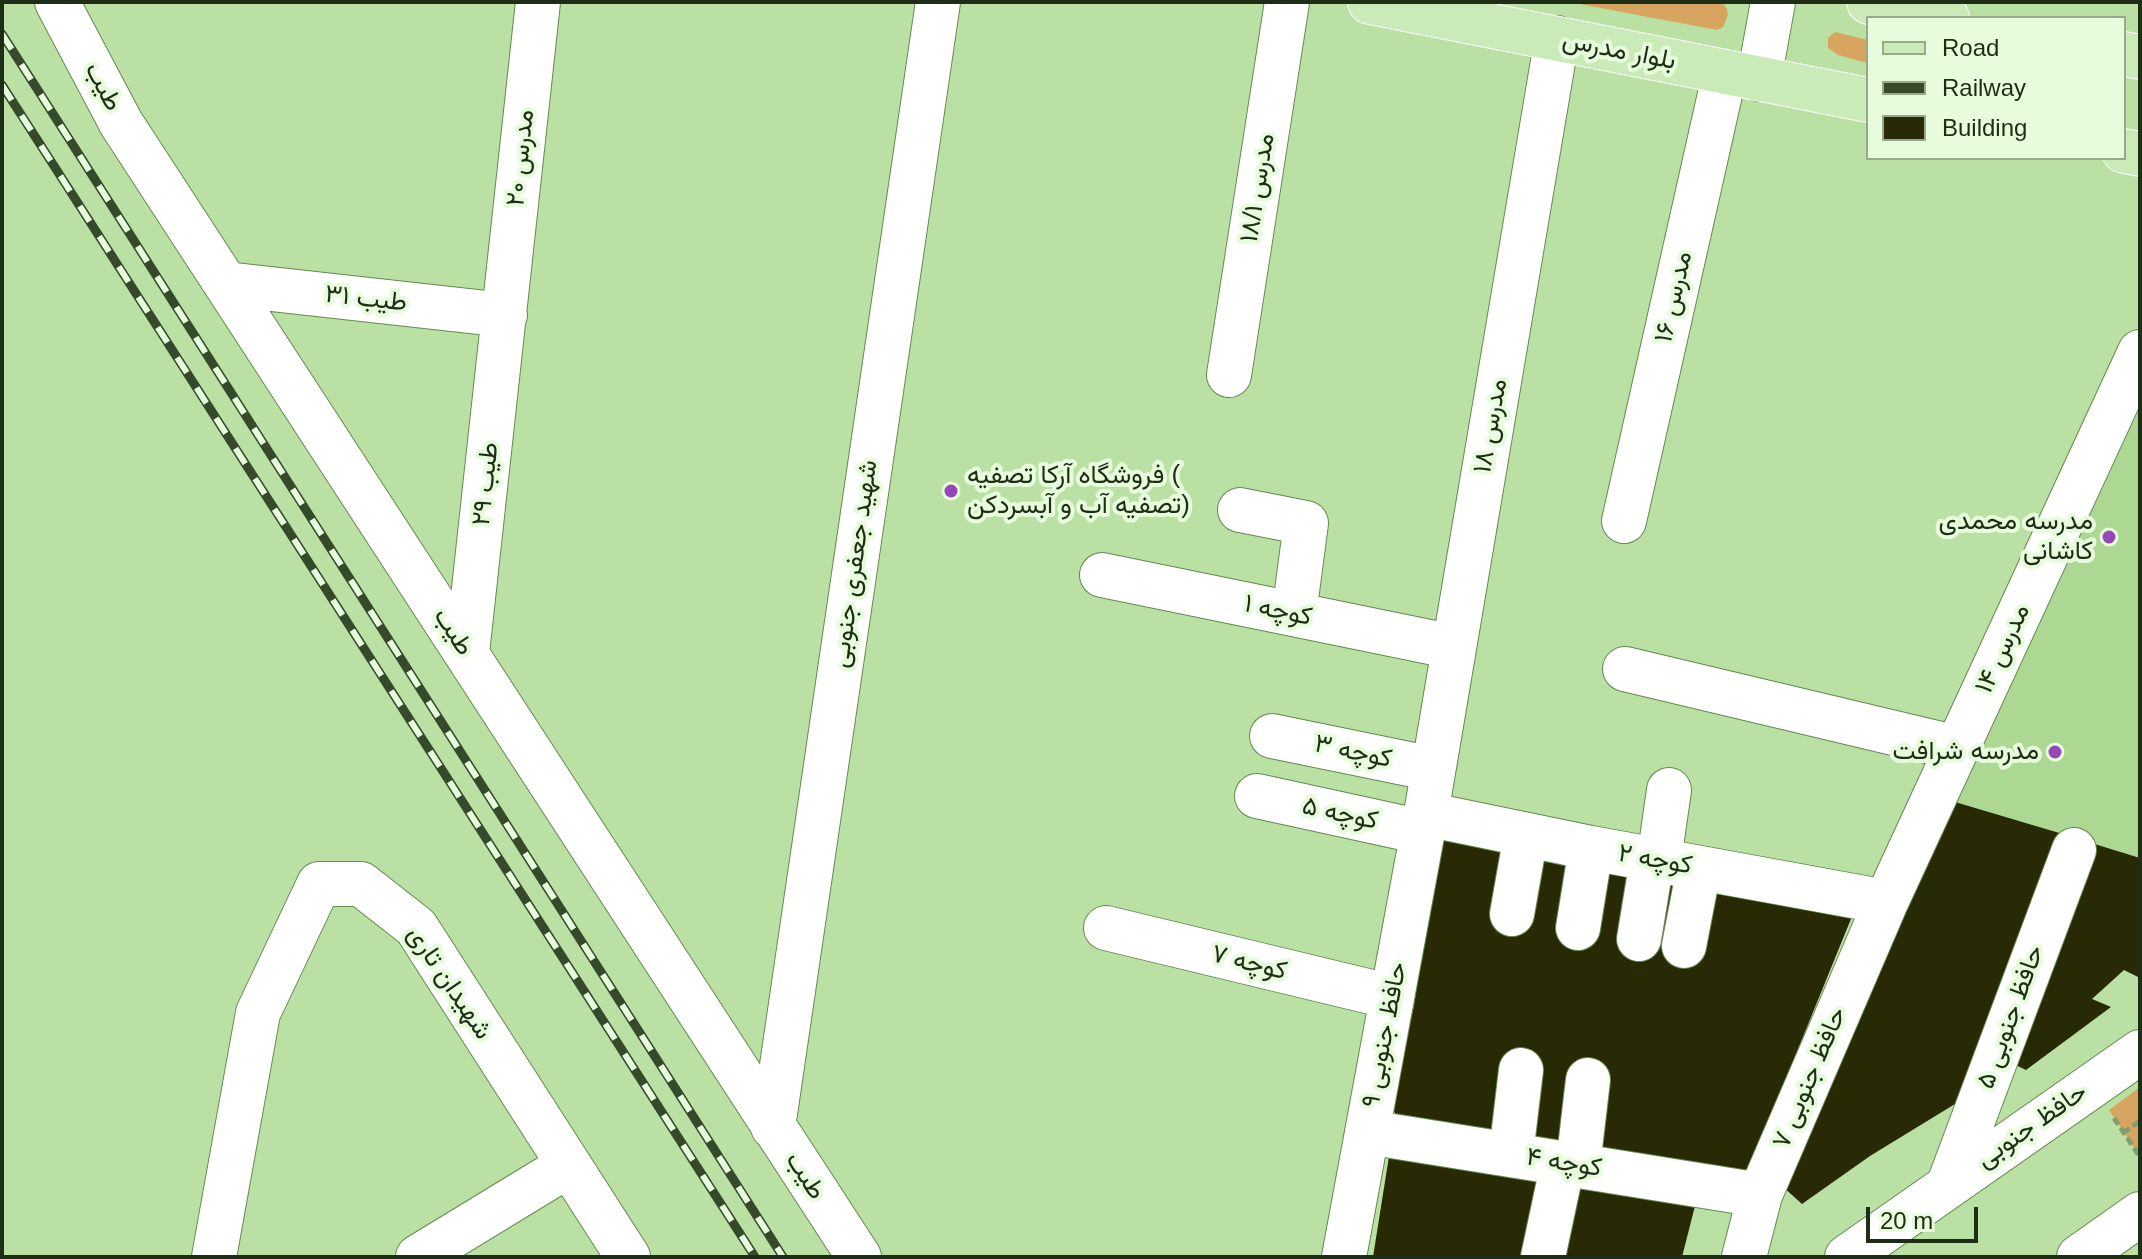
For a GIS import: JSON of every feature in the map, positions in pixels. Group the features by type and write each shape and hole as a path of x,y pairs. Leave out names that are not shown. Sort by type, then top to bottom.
{"main road":[{"name":"بلوار مدرس","path":"1370,2 1866,100"},
{"path":"1883,4 1938,16"}],"street":[{"name":"طیب","path":"57,2 121,123 859,1257"},
{"name":"مدرس ۲۰","path":"505,315 538,2"},
{"name":"شهید جعفری جنوبی","path":"773,1127 938,2"},
{"name":"مدرس ۱۸/۱","path":"1229,375 1287,2"},
{"name":"مدرس ۱۶","path":"1624,521 1742,76 1773,2"},
{"name":"مدرس ۱۸","path":"1424,823 1557,38"},
{"name":"طیب ۳۱","path":"226,284 505,315"},
{"name":"طیب ۲۹","path":"467,653 505,315"},
{"name":"مدرس ۱۴","path":"1886,902 2140,352"},
{"path":"1240,510 1306,523 1294,614"},
{"name":"کوچه ۱","path":"1102,575 1454,647"},
{"path":"1625,669 1957,748"},
{"name":"کوچه ۳","path":"1272,736 1433,769"},
{"path":"1669,790 1670,863 1684,946"},
{"name":"کوچه ۵","path":"1257,796 1424,823"},
{"name":"کوچه ۲","path":"1424,823 1526,835 1886,902"},
{"name":"حافظ جنوبی ۹","path":"1344,1257 1424,823"},
{"path":"1512,914 1526,835"},
{"path":"1578,928 1591,848"},
{"name":"حافظ جنوبی ۵","path":"1949,1184 2074,850"},
{"path":"1639,939 1670,863"},
{"name":"شهیدان تاری","path":"214,1257 258,1013 319,884 361,884 416,927 628,1257"},
{"name":"حافظ جنوبی ۷","path":"1744,1257 1760,1195 1886,902"},
{"name":"کوچه ۷","path":"1106,928 1392,997"},
{"name":"حافظ جنوبی","path":"1847,1257 2140,1052"},
{"path":"1511,1154 1521,1070"},
{"path":"1543,1257 1570,1164 1588,1080"},
{"name":"کوچه ۴","path":"1367,1132 1760,1195"},
{"path":"418,1257 569,1165"},
{"path":"2079,1257 2140,1214"}],"path":[{"path":"2139,1152 2123,1133 2140,1121"}],"shaded area":[{"path":"1569,2 1722,2 1728,15 1723,27 1717,30"},
{"path":"1835,32 1866,40 1866,62 1838,55 1828,48 1828,38"},
{"path":"2140,405 2140,858 1945,799 2017,669"},
{"path":"2140,1087 2140,1157 2109,1110"}],"building":[{"path":"1945,799 2066,835 1973,1068 1955,1104 1870,1156 1802,1204 1781,1185"},
{"path":"1442,838 1655,871 1853,914 1745,1179 1507,1145 1398,1117 1390,1106 1414,1006"},
{"path":"2088,842 2140,858 2140,978 2124,970 2092,999 2111,1007 2026,1070 2007,1061"},
{"path":"1390,1150 1551,1180 1537,1257 1373,1257"},
{"path":"1570,1178 1695,1206 1682,1257 1549,1257"}],"railway":[{"path":"2,34 783,1257"},
{"path":"2,85 755,1257"}],"place":[{"name":"فروشگاه آرکا تصفیه ( تصفیه آب و آبسردکن)","path":"951,491"},
{"name":"مدرسه محمدی کاشانی","path":"2109,537"},
{"name":"مدرسه شرافت","path":"2055,752"}]}
